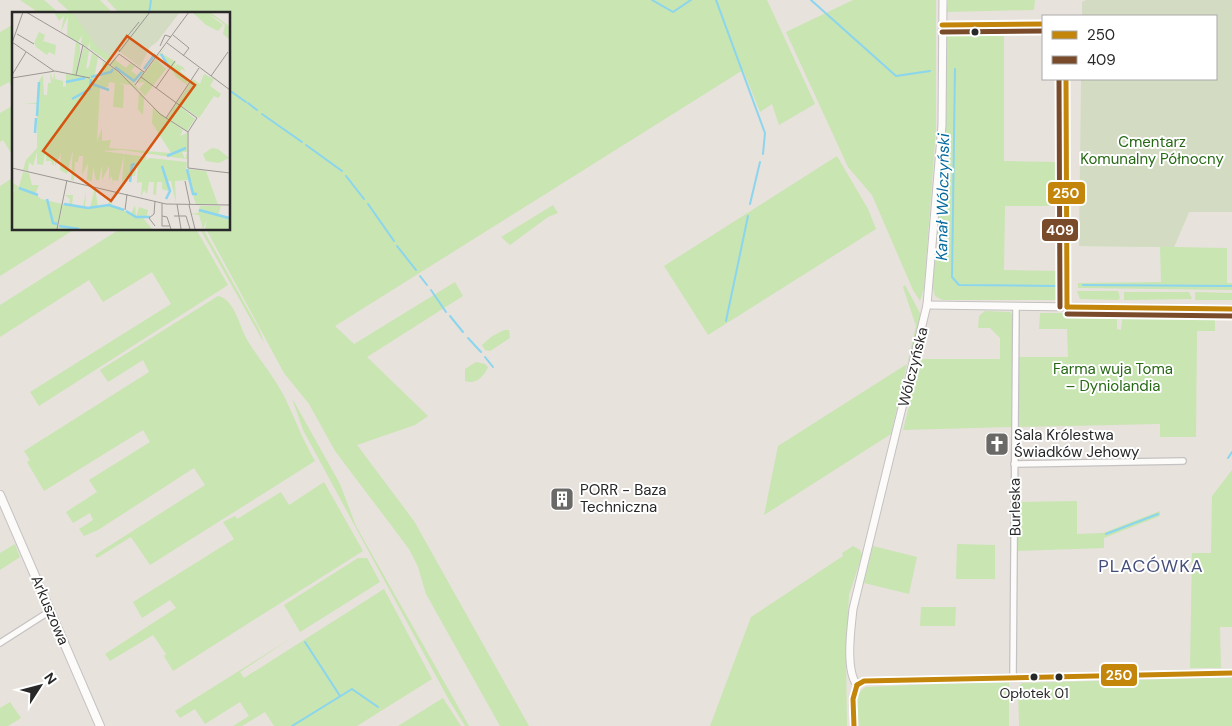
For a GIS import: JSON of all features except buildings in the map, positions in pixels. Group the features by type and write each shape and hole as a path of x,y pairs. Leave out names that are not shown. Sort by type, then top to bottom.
{"main road":[{"name":"Arkuszowa","path":"0,495 100,726"}],"street":[{"name":"Wólczyńska","path":"854,726 853,700 856,685 852,674 850,650 853,610 928,305 942,125 943,0"},
{"path":"928,305 1232,309"},
{"name":"Burleska","path":"1013,677 1016,307"},
{"path":"1014,464 1183,461"},
{"path":"0,643 50,611"},
{"path":"856,685 864,681 1232,673"}],"green space":[{"path":"20,0 44,0 58,12 32,12 35,10"},
{"path":"57,0 100,0 112,12 70,12"},
{"path":"107,0 767,0 815,104 779,125 772,104 760,112 743,70 335,326 354,344 455,282 463,296 367,357 428,416 415,425 357,445 414,521 529,726 500,726 426,594 418,567 409,549 335,451 309,404 284,373 207,230 230,230 230,12 118,12"},
{"path":"853,0 936,0 936,129 924,288 920,301 913,290 872,195 848,167 786,32"},
{"path":"948,0 1035,0 1034,10 947,12"},
{"name":"Cmentarz Komunalny Północny","path":"1086,0 1232,0 1232,212 1189,212 1174,247 1079,246 1081,80 1217,80 1217,15 1082,15 1082,2"},
{"path":"12,25 12,86 9,82 0,87 0,32"},
{"path":"951,28 959,29 959,36 996,36 997,28 1004,32 1004,161 1058,162 1062,165 1064,202 1062,206 1005,206 1004,270 1061,271 1061,266 1065,283 1061,300 942,300 935,296 933,276 940,243 936,236 945,123 946,34"},
{"path":"12,106 12,154 3,140 0,142 0,113"},
{"path":"837,156 868,209 876,229 708,335 664,266"},
{"path":"12,178 12,230 73,230 0,276 0,186"},
{"path":"553,205 558,213 548,217 510,245 501,237"},
{"path":"1086,209 1232,212 1189,212 1174,247 1227,248 1227,283 1232,283 1232,290 1078,288 1078,283 1161,282 1160,247 1079,246"},
{"path":"118,230 197,230 228,285 39,406 30,392 171,304 152,272 103,302 89,280 0,337 0,305"},
{"path":"201,230 204,230 259,329 264,343"},
{"path":"905,285 922,317 907,364 916,326 903,287"},
{"path":"1077,291 1118,291 1120,298 1118,300 1080,299"},
{"path":"1124,292 1189,292 1192,299 1124,300"},
{"path":"1195,292 1232,293 1232,300 1195,300"},
{"path":"218,296 229,303 237,315 249,343 283,394 315,461 150,565 131,537 97,558 95,555 205,485 194,468 98,530 84,536 79,529 93,520 90,513 73,523 66,512 97,492 89,480 150,442 143,430 44,491 27,462 30,460 24,451 149,372 143,360 108,382 100,370"},
{"path":"985,311 1010,312 1013,316 1011,427 903,430 921,359 1000,359 1000,338 990,328 978,328 979,316"},
{"name":"Farma wuja Toma – Dyniolandia","path":"1040,313 1117,313 1117,329 1121,330 1123,313 1184,315 1186,320 1215,318 1215,331 1197,331 1196,437 1160,437 1160,424 1017,427 1017,357 1068,357 1067,329 1039,329"},
{"path":"504,330 509,330 510,338 490,351 485,350 482,345 491,337"},
{"path":"476,362 485,364 488,367 486,371 476,381 465,381 465,369"},
{"path":"907,364 891,434 764,515 778,446"},
{"path":"292,398 340,484 356,526 469,726 465,726 449,700 303,430"},
{"path":"1232,470 1232,627 1220,627 1221,668 1190,668 1192,553 1211,553 1212,496"},
{"path":"324,482 363,551 173,671 164,656 166,654 153,635 110,661 105,654 176,608 170,600 142,618 133,602 234,539 223,522 235,516 237,519 281,492 289,505"},
{"path":"1077,501 1077,534 1103,533 1160,511 1160,516 1104,538 1104,548 1017,551 1017,502"},
{"path":"15,544 20,557 0,570 0,553"},
{"path":"957,544 995,545 995,579 956,579"},
{"path":"853,546 860,550 862,555 849,595 846,659 847,726 710,726 751,617 843,556 842,553"},
{"path":"873,546 917,557 909,594 864,583"},
{"path":"358,558 367,558 380,582 300,632 284,605"},
{"path":"384,589 432,679 357,726 274,726 265,712 242,726 233,726 249,716 240,702 205,724 195,709 180,718 175,711 293,637 240,672 244,678"},
{"path":"921,607 956,607 955,626 920,626"},
{"path":"1232,677 1232,726 1019,726 1018,687 1022,683"},
{"path":"1009,681 1009,726 859,726 858,699 859,694 866,687"},
{"path":"443,698 461,726 398,726"},
{"path":"10,702 21,718 8,726 0,726 0,708"}],"waterway":[{"path":"149,12 151,0"},
{"path":"652,0 673,12 691,0"},
{"path":"716,0 765,133 763,154"},
{"name":"Kanał Wólczyński","path":"811,0 896,76 930,71"},
{"name":"Kanał Wólczyński","path":"955,69 952,277 959,285 1056,286"},
{"path":"230,91 246,102"},
{"path":"248,103 257,110"},
{"path":"262,114 302,142"},
{"path":"306,145 342,171"},
{"path":"750,204 760,162"},
{"path":"346,176 364,199"},
{"path":"368,204 394,241"},
{"path":"726,321 748,216"},
{"path":"397,246 416,270"},
{"path":"420,276 427,285"},
{"name":"Kanał Wólczyński","path":"1083,285 1232,286"},
{"path":"431,290 446,312"},
{"path":"450,316 463,332"},
{"path":"468,338 481,352"},
{"path":"485,357 493,367"},
{"path":"1228,458 1232,452"},
{"path":"1106,534 1158,514"},
{"path":"305,642 340,696"},
{"path":"292,726 352,689 378,707"}],"transit line":[{"name":"250","path":"942,25 1042,24"},
{"name":"409","path":"942,32 1042,31"},
{"name":"409","path":"1059,80 1060,307"},
{"name":"250","path":"1066,80 1067,307"},
{"name":"250","path":"1067,307 1232,309"},
{"name":"409","path":"1067,314 1232,316"},
{"name":"250","path":"857,685 864,681 1232,673"},
{"name":"250","path":"854,726 853,699 857,685"}],"place":[{"name":"Sala Królestwa Świadków Jehowy","path":"997,444"},
{"name":"PORR - Baza Techniczna","path":"562,499"},
{"name":"Opłotek 01","path":"1034,677"}],"district":[{"name":"PLACÓWKA","path":"1151,566"}]}
